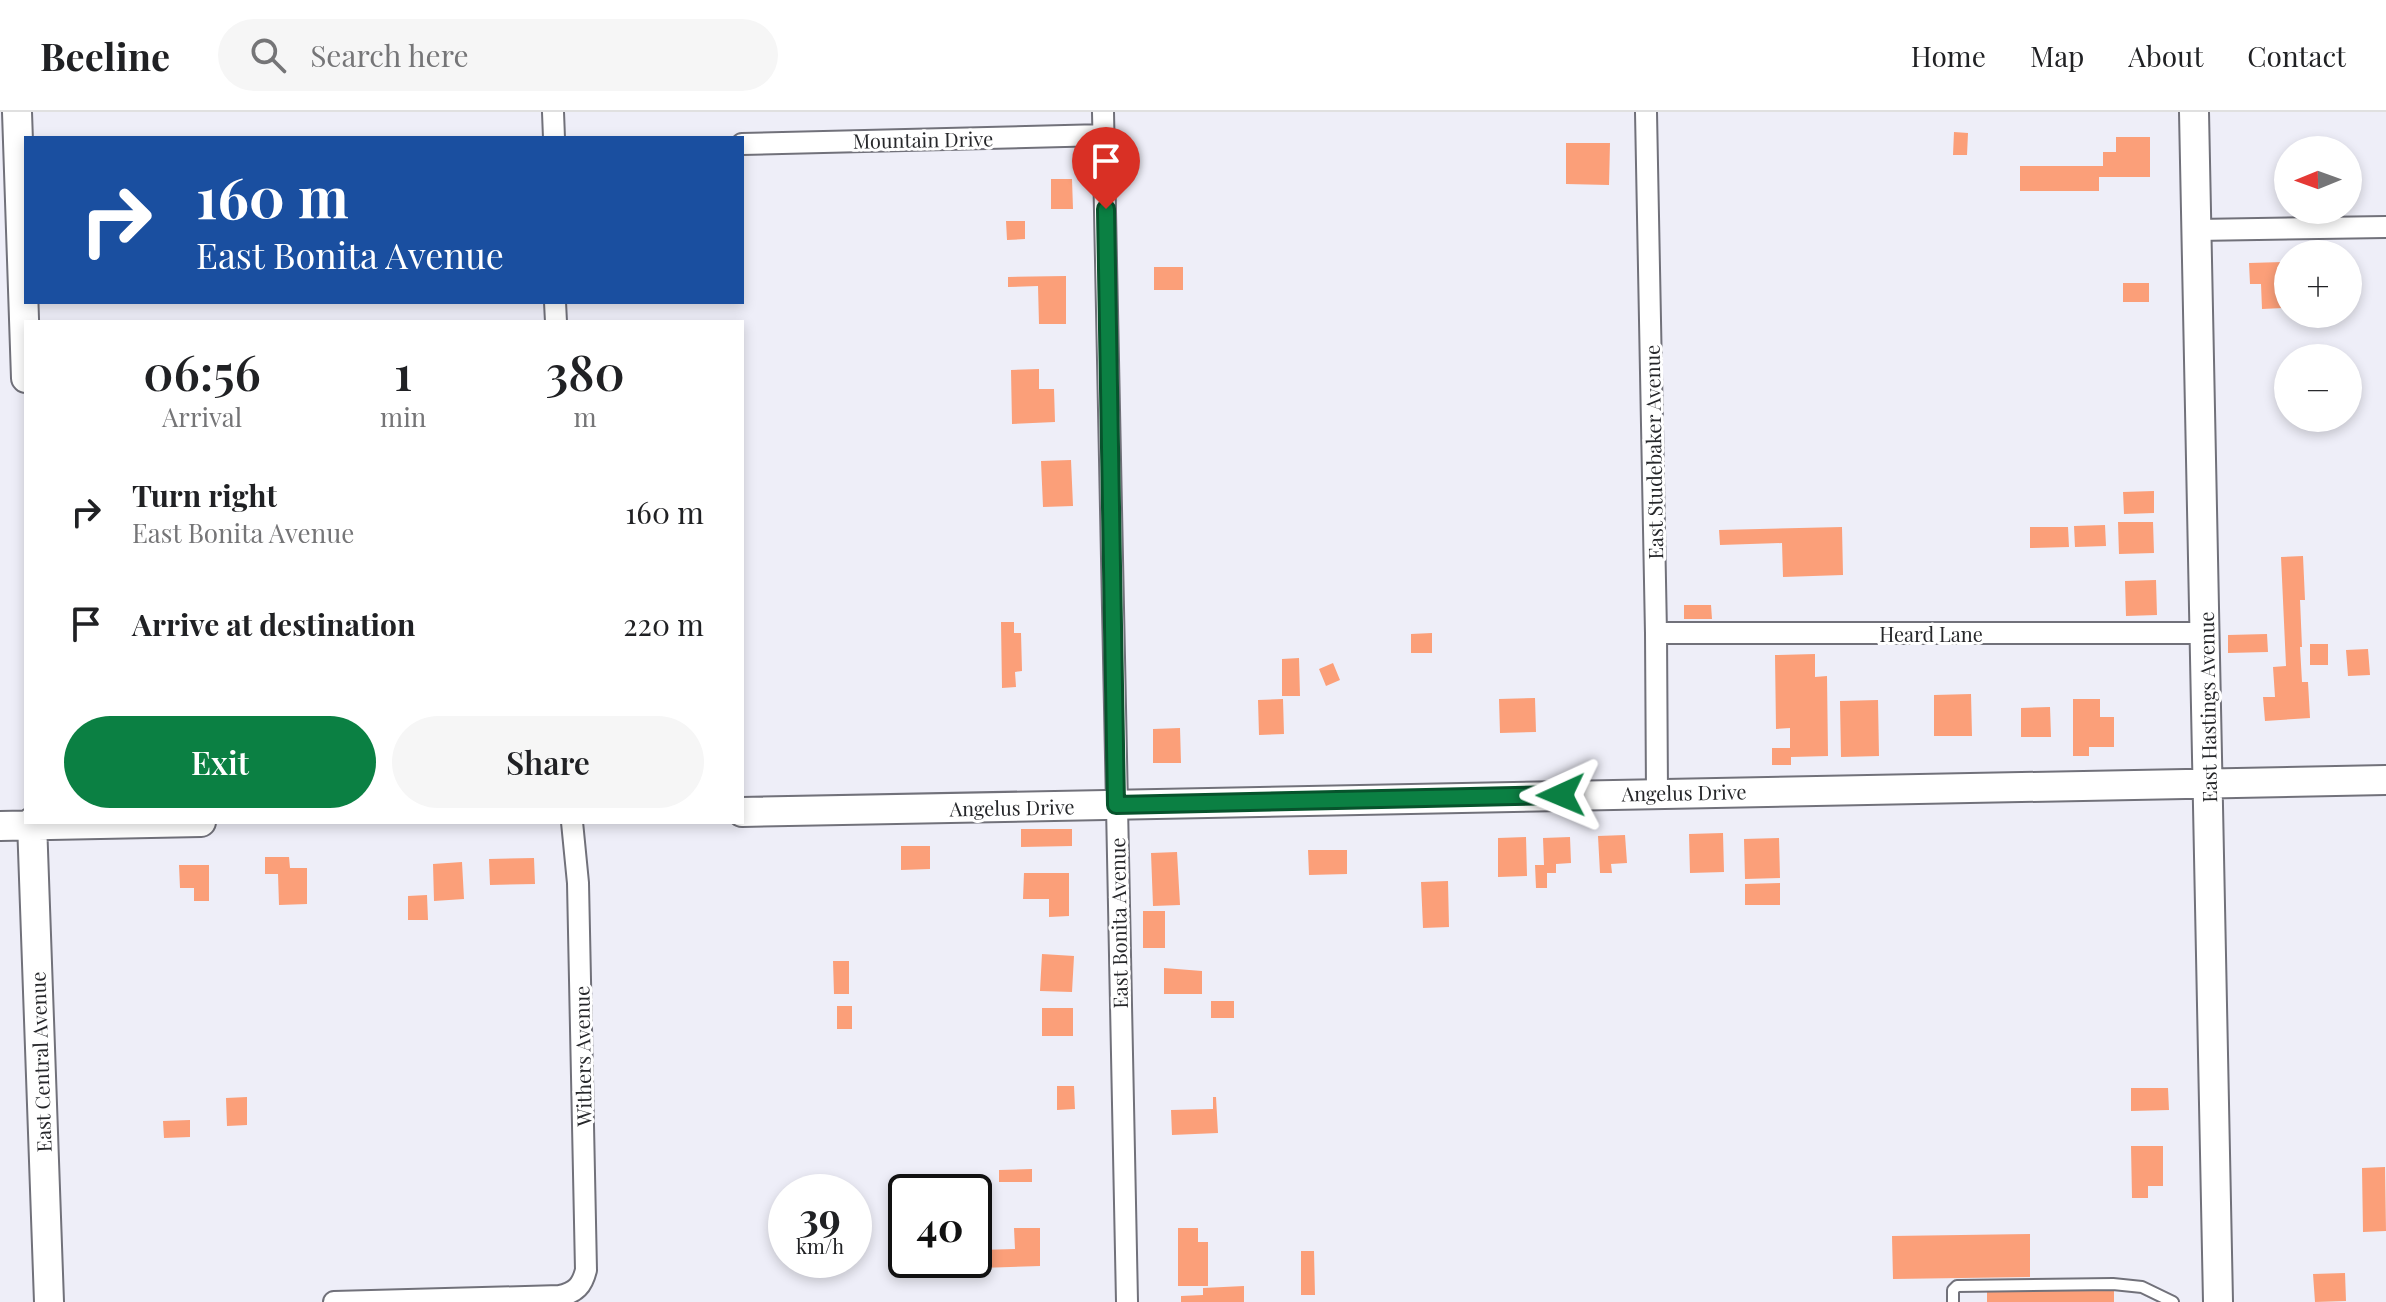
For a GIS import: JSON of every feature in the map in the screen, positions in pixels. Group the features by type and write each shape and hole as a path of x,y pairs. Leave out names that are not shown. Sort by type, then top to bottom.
{"street":[{"path":"17,112 15,158 24,338"},
{"path":"553,112 554,136"},
{"name":"East Bonita Avenue","path":"1103,112 1127,1302"},
{"name":"East Studebaker Avenue","path":"1646,112 1657,793"},
{"name":"East Hastings Avenue","path":"2194,112 2218,1302"},
{"name":"Mountain Drive","path":"744,144 1104,135"},
{"path":"2197,230 2386,227"},
{"name":"Heard Lane","path":"1656,633 2205,633"},
{"name":"Angelus Drive","path":"744,812 2386,780"},
{"path":"0,826 32,824"},
{"name":"East Central Avenue","path":"32,824 49,1302"},
{"name":"Withers Avenue","path":"334,1302 560,1296 578,1289 584,1281 578,883 572,824"}],"lane":[{"path":"1953,1302 1953,1290 1957,1286 2113,1284 2142,1287 2173,1302"}],"building":[{"path":"1954,132 1968,133 1967,155 1953,155"},
{"path":"2116,137 2150,137 2150,177 2099,177 2099,191 2020,191 2020,166 2103,166 2103,152 2116,152"},
{"path":"1566,143 1610,143 1609,185 1566,184"},
{"path":"1051,179 1072,179 1073,209 1051,209"},
{"path":"1006,221 1025,221 1025,239 1007,240"},
{"path":"2274,262 2274,308 2262,309 2261,284 2250,284 2249,263"},
{"path":"1154,267 1183,267 1183,290 1154,290"},
{"path":"1066,276 1066,324 1039,324 1038,286 1008,287 1008,277"},
{"path":"2123,283 2149,283 2149,302 2123,302"},
{"path":"1039,369 1039,389 1054,389 1055,422 1012,424 1011,370"},
{"path":"1071,460 1073,506 1043,507 1041,461"},
{"path":"2154,491 2154,513 2124,514 2123,492"},
{"path":"2118,522 2153,522 2154,553 2119,554"},
{"path":"2105,525 2106,546 2075,547 2074,526"},
{"path":"1842,527 1843,575 1783,577 1782,543 1720,545 1719,530"},
{"path":"2030,527 2068,527 2069,547 2030,548"},
{"path":"2303,556 2305,600 2300,600 2300,647 2302,682 2308,682 2310,718 2265,721 2263,697 2275,697 2273,667 2286,666 2281,557"},
{"path":"2156,580 2157,615 2126,616 2125,581"},
{"path":"1684,605 1711,605 1712,619 1684,619"},
{"path":"1001,622 1014,622 1014,633 1021,633 1022,671 1015,672 1016,687 1002,688"},
{"path":"1432,633 1432,653 1411,653 1411,634"},
{"path":"2267,634 2268,652 2228,653 2228,635"},
{"path":"2310,644 2328,644 2328,665 2310,665"},
{"path":"2368,649 2370,675 2348,676 2346,650"},
{"path":"1815,654 1815,677 1827,676 1828,756 1791,757 1791,765 1772,765 1772,748 1790,748 1790,728 1776,729 1775,655"},
{"path":"1299,658 1300,696 1282,696 1282,659"},
{"path":"1333,663 1340,680 1326,686 1319,669"},
{"path":"1971,694 1972,736 1934,736 1934,695"},
{"path":"1535,698 1536,732 1500,733 1499,699"},
{"path":"1283,699 1284,734 1259,735 1258,700"},
{"path":"2073,699 2100,699 2100,717 2114,717 2114,747 2089,747 2089,756 2073,756"},
{"path":"1878,700 1879,756 1841,757 1840,701"},
{"path":"2050,707 2051,737 2021,737 2021,708"},
{"path":"1180,728 1181,763 1153,763 1153,729"},
{"path":"1021,829 1072,829 1072,846 1021,847"},
{"path":"1723,833 1724,872 1690,873 1689,834"},
{"path":"1625,835 1627,863 1611,864 1612,873 1600,873 1598,836"},
{"path":"1526,837 1527,876 1498,877 1498,838"},
{"path":"1570,837 1571,863 1556,864 1556,873 1547,873 1547,888 1536,888 1535,865 1544,865 1543,838"},
{"path":"1779,838 1780,878 1745,879 1744,839"},
{"path":"901,846 930,846 930,869 901,870"},
{"path":"1308,850 1347,850 1347,874 1309,875"},
{"path":"1177,852 1180,905 1153,906 1151,853"},
{"path":"265,857 289,857 290,868 307,868 307,904 279,905 278,874 265,874"},
{"path":"534,858 535,884 490,885 489,859"},
{"path":"462,862 464,899 434,901 433,864"},
{"path":"179,865 209,865 209,901 194,901 194,888 180,888"},
{"path":"1024,873 1069,873 1069,916 1049,917 1049,899 1023,899"},
{"path":"1448,881 1449,927 1423,928 1421,882"},
{"path":"1780,883 1780,905 1745,905 1745,884"},
{"path":"427,895 428,920 408,920 408,896"},
{"path":"1143,911 1165,911 1165,948 1143,948"},
{"path":"1042,954 1074,956 1072,992 1040,991"},
{"path":"833,961 849,961 849,994 834,994"},
{"path":"1164,968 1202,971 1202,994 1164,994"},
{"path":"1211,1001 1234,1001 1234,1018 1211,1018"},
{"path":"837,1006 852,1006 852,1029 837,1029"},
{"path":"1042,1008 1073,1008 1073,1036 1042,1036"},
{"path":"1057,1086 1074,1086 1075,1109 1057,1110"},
{"path":"2131,1088 2168,1088 2169,1110 2131,1111"},
{"path":"247,1097 247,1125 227,1126 226,1098"},
{"path":"1213,1097 1216,1097 1218,1133 1172,1135 1171,1110 1213,1109"},
{"path":"190,1120 190,1137 164,1138 163,1121"},
{"path":"2131,1146 2163,1146 2163,1186 2148,1186 2148,1198 2132,1198"},
{"path":"2385,1167 2386,1231 2363,1232 2362,1168"},
{"path":"1032,1169 1032,1182 999,1182 999,1170"},
{"path":"1014,1228 1040,1228 1040,1266 992,1268 992,1250 1015,1249"},
{"path":"1178,1228 1198,1228 1198,1242 1208,1242 1208,1286 1178,1286"},
{"path":"2030,1234 2030,1277 1893,1279 1892,1236"},
{"path":"1301,1251 1314,1251 1315,1295 1301,1295"},
{"path":"2345,1273 2346,1301 2315,1302 2313,1274"},
{"path":"1244,1286 1244,1302 1181,1302 1181,1296 1203,1295 1203,1288"},
{"path":"2114,1289 2114,1302 1987,1302 1987,1291"}],"route":[{"path":"1106,209 1116,805 1561,795"}]}
